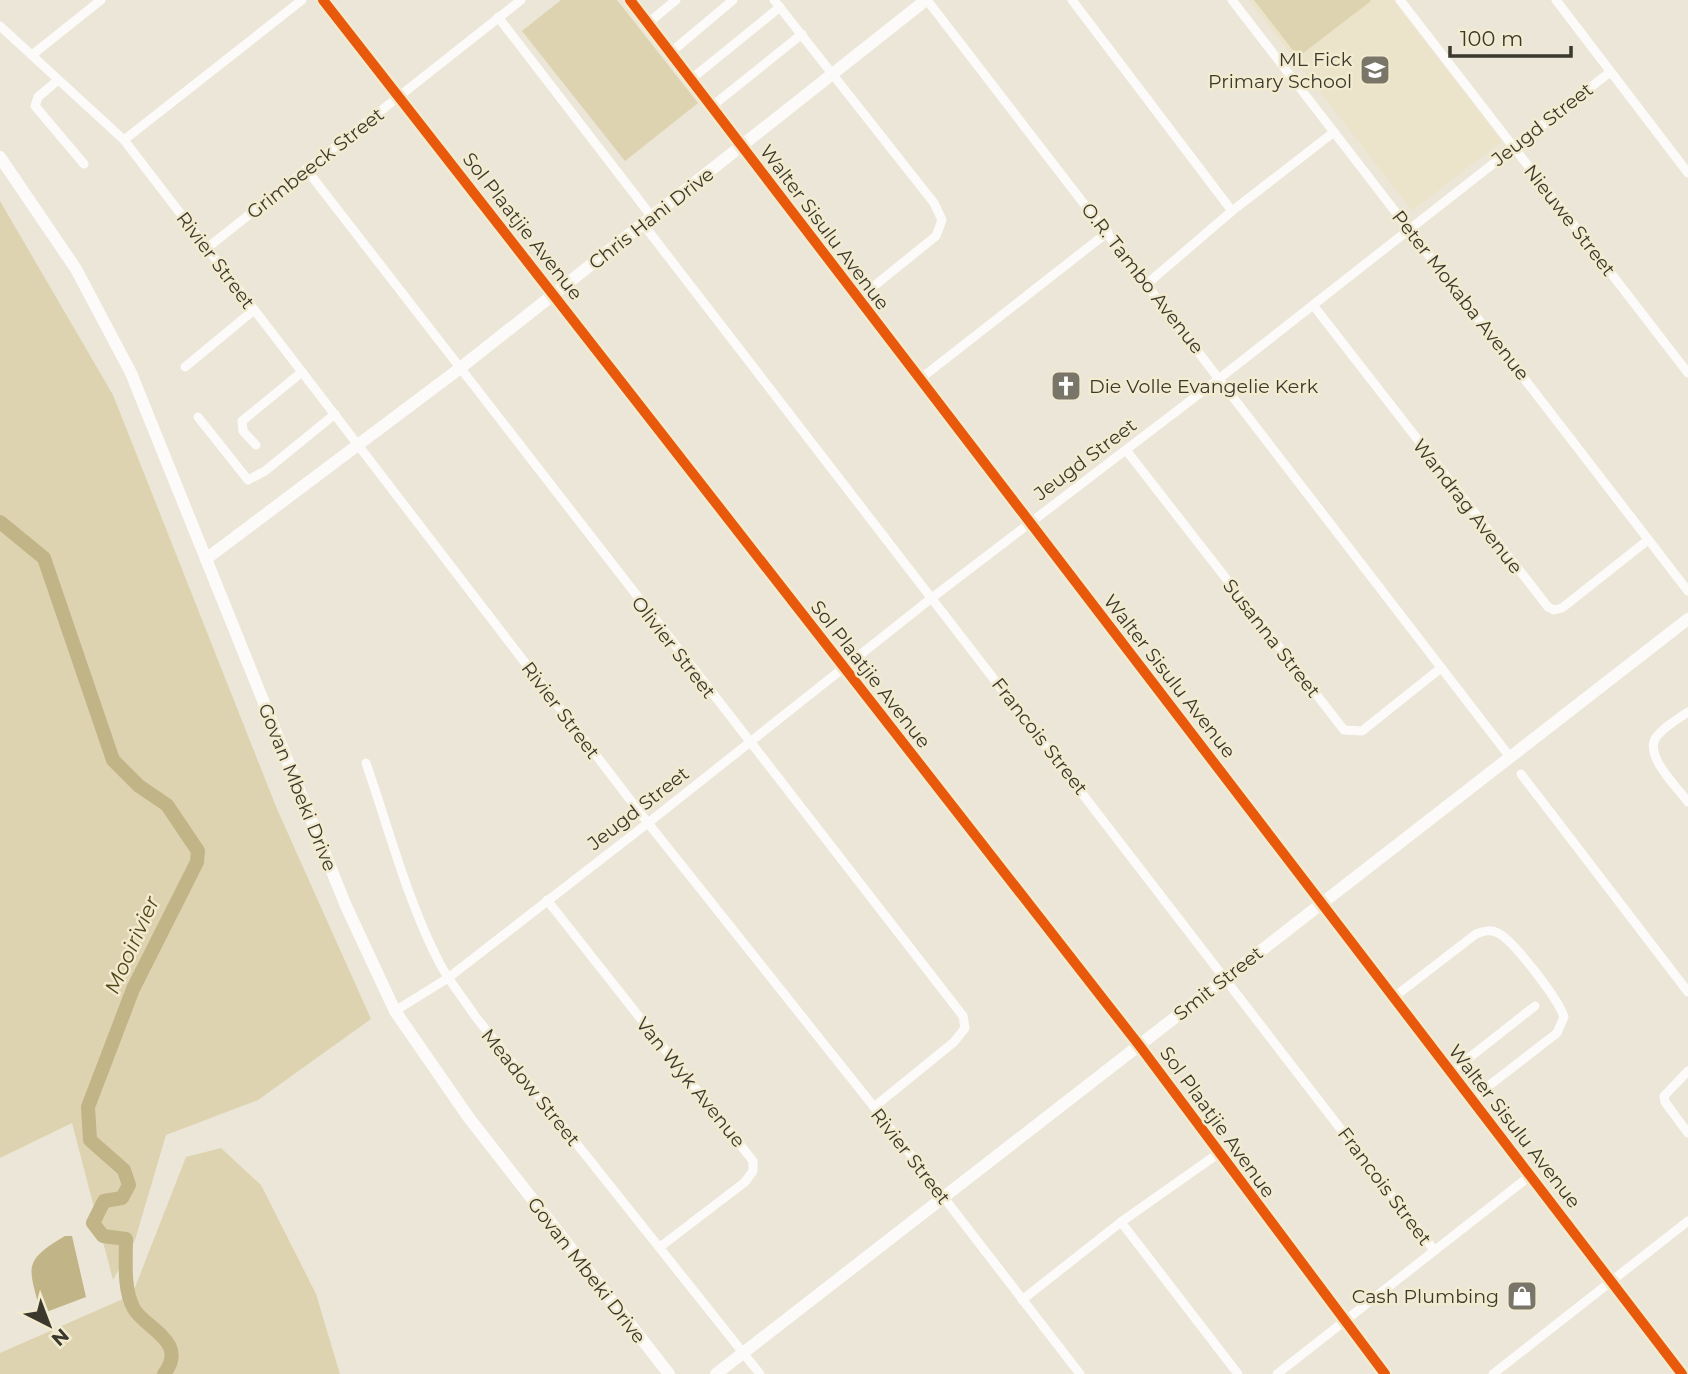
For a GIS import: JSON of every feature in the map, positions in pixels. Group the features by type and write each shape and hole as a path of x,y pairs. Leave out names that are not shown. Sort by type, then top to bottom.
{"street":[{"path":"32,55 101,0"},
{"path":"124,140 302,0"},
{"name":"Sol Plaatjie Avenue","path":"323,0 1139,1045 1385,1374"},
{"name":"Grimbeeck Street","path":"207,248 521,0"},
{"name":"Walter Sisulu Avenue","path":"630,0 1682,1374"},
{"path":"648,23 676,0"},
{"path":"670,53 733,0"},
{"name":"Chris Hani Drive","path":"206,559 459,369 927,0"},
{"name":"O.R. Tambo Avenue","path":"927,0 1148,283 1510,757"},
{"path":"1072,0 1232,211"},
{"name":"Peter Mokaba Avenue","path":"1232,0 1688,591"},
{"name":"Nieuwe Street","path":"1400,0 1688,373"},
{"path":"1556,0 1688,173"},
{"path":"690,80 777,4 934,204 942,220 936,236 858,299"},
{"name":"Francois Street","path":"498,17 933,597 1434,1250"},
{"name":"Rivier Street","path":"0,26 124,140 648,823 874,1107 1080,1374"},
{"path":"711,107 802,34"},
{"name":"Jeugd Street","path":"396,1011 448,978 845,669 933,597 1220,379 1610,72"},
{"path":"58,80 38,97 35,106 84,164"},
{"path":"1148,283 1232,211 1334,132"},
{"name":"Govan Mbeki Drive","path":"0,157 56,238 105,321 135,383 346,906 396,1011 468,1118 669,1374"},
{"name":"Olivier Street","path":"306,169 965,1022 962,1034 954,1042 874,1107"},
{"path":"920,379 1108,233"},
{"name":"Wandrag Avenue","path":"1312,305 1548,607 1562,608 1648,540"},
{"path":"185,368 254,310"},
{"path":"256,445 243,431 242,421 302,372"},
{"path":"198,417 248,480 265,471 335,414"},
{"name":"Susanna Street","path":"1126,450 1344,730 1362,731 1441,668"},
{"name":"Smit Street","path":"716,1374 1688,619"},
{"path":"1688,712 1656,737 1653,746 1661,766 1688,802"},
{"name":"Meadow Street","path":"366,763 407,882 435,954 448,978 475,1016 760,1374"},
{"path":"1521,774 1688,992"},
{"name":"Van Wyk Avenue","path":"547,900 753,1161 753,1171 745,1182 660,1247"},
{"path":"1394,997 1476,934 1495,931 1509,942 1556,1000 1563,1017 1557,1033 1473,1098"},
{"path":"1451,1072 1535,1006"},
{"path":"1688,1071 1664,1096 1673,1114 1688,1133"},
{"path":"1023,1300 1121,1223 1219,1153"},
{"path":"1277,1374 1531,1175"},
{"path":"1493,1374 1688,1221"},
{"path":"1121,1223 1238,1374"}],"shaded area":[{"path":"561,0 617,0 698,103 625,161 522,31"},
{"name":"ML Fick Primary School","path":"1249,0 1393,0 1502,141 1412,211"},
{"path":"1254,0 1370,0 1371,1 1298,57"},
{"path":"0,201 113,395 277,809 371,1019 258,1100 166,1135 135,1240 113,1280 72,1123 0,1158"},
{"path":"221,1148 261,1185 316,1294 340,1374 0,1374 0,1353 132,1295 186,1157"},
{"path":"65,1236 72,1236 86,1297 41,1314 32,1267 41,1253"}],"waterway":[{"name":"Mooirivier","path":"0,522 44,558 113,760 139,786 167,805 198,851 197,862 133,989 88,1107 90,1140 124,1170 129,1185 122,1198 104,1201 93,1223 103,1236 126,1239 126,1275 130,1301 140,1316 163,1337 172,1353 164,1374"}],"cycle path":[{"path":"323,0 1139,1045 1385,1374"},
{"path":"630,0 1682,1374"}],"place":[{"name":"ML Fick Primary School","path":"1375,70"},
{"name":"Die Volle Evangelie Kerk","path":"1066,386"},
{"name":"Cash Plumbing","path":"1522,1296"}]}
